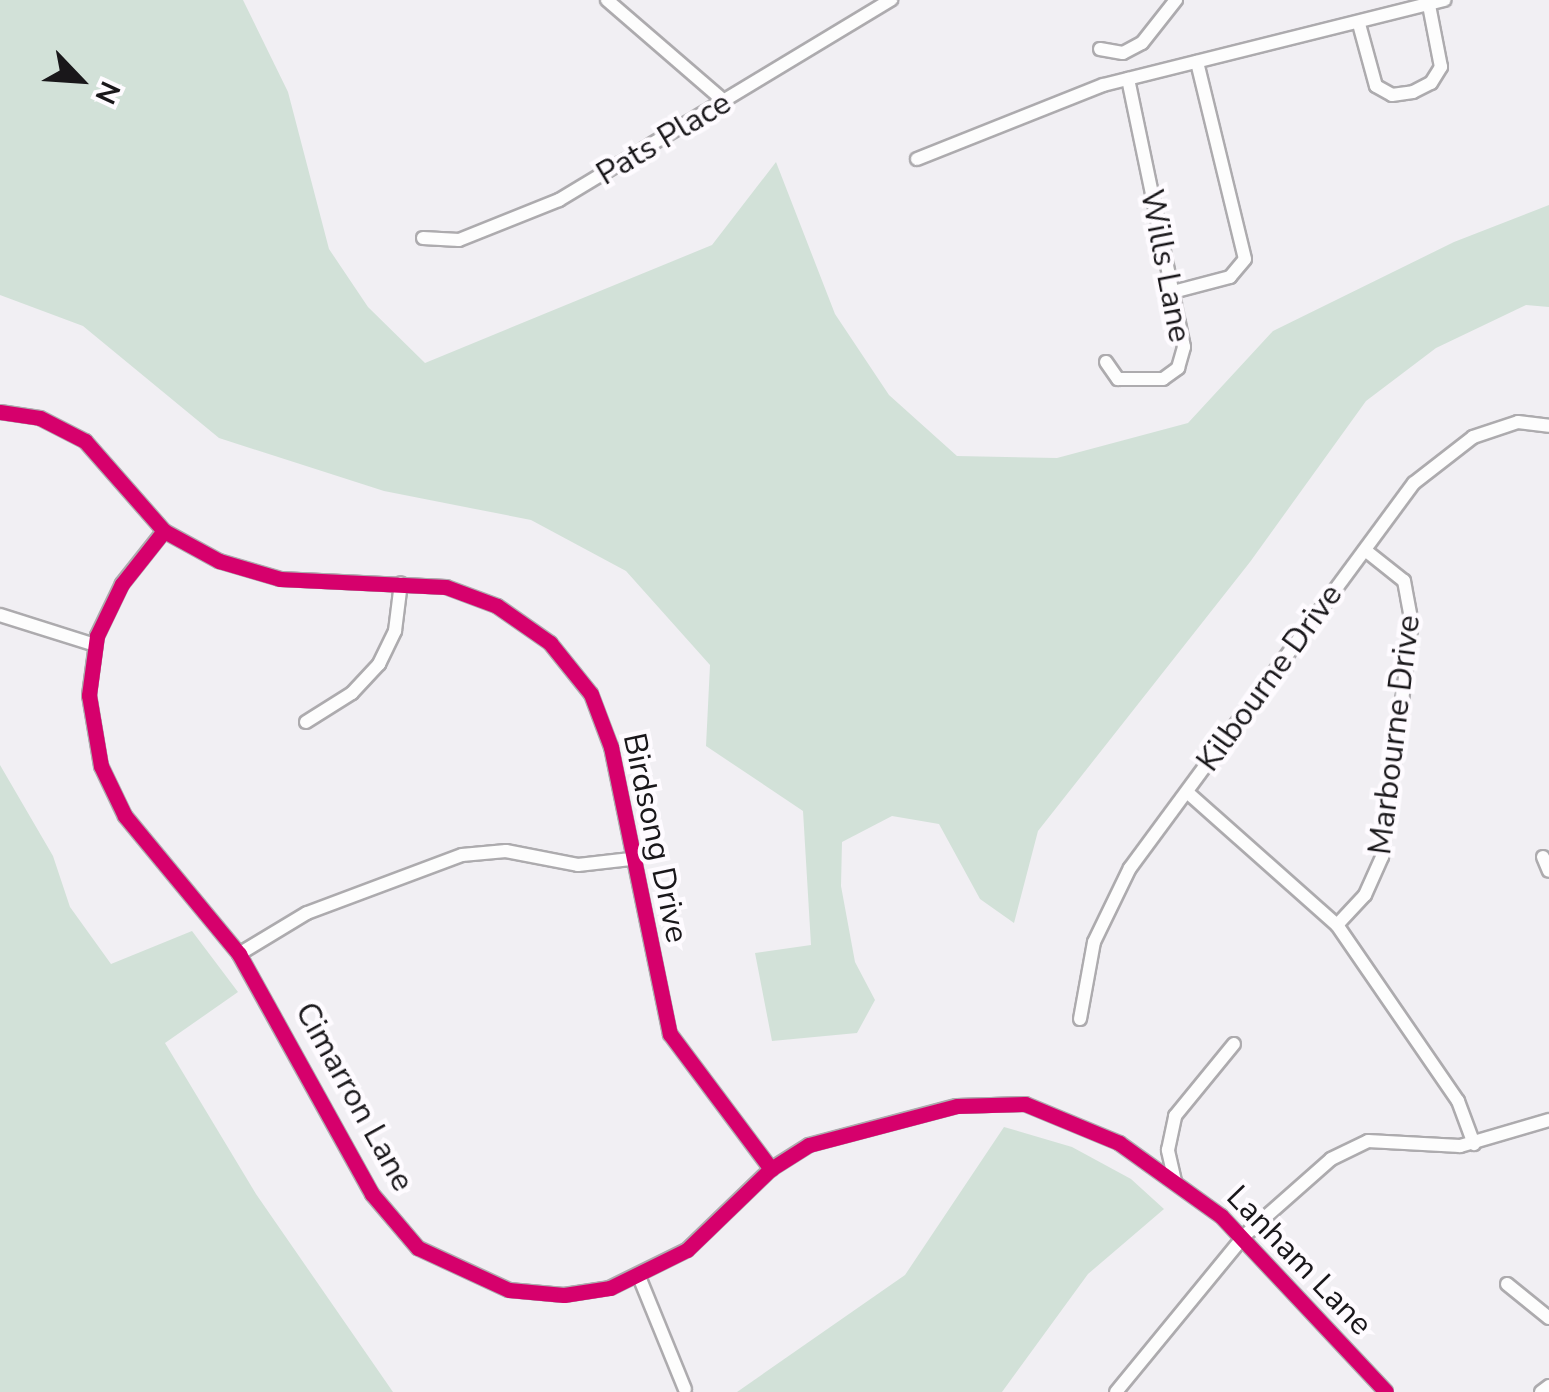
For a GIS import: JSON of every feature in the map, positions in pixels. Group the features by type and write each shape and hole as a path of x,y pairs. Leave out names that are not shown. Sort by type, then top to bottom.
{"street":[{"path":"606,0 725,102"},
{"name":"Pats Place","path":"423,238 459,240 546,206 891,0"},
{"path":"1100,49 1123,53 1142,44 1176,0"},
{"path":"917,159 1023,112 1128,79 1445,0"},
{"path":"1359,24 1376,86 1392,96 1413,92 1431,83 1441,68 1429,4"},
{"path":"1173,292 1240,272 1245,259 1198,62"},
{"name":"Wills Lane","path":"1106,362 1112,375 1126,380 1175,372 1184,347 1128,79"},
{"name":"Birdsong Drive","path":"0,412 40,418 85,441 164,531 258,575 401,583 476,596 531,627 560,653 604,725 670,1034 770,1170"},
{"name":"Kilbourne Drive","path":"1080,1019 1088,961 1104,918 1140,852 1414,483 1454,448 1518,422 1549,426"},
{"name":"Cimarron Lane","path":"164,531 122,584 95,645 89,714 101,766 119,806 239,954 372,1194 418,1248 482,1282 528,1293 590,1292 640,1278 699,1240 770,1170 837,1134 958,1106 1025,1104 1082,1123"},
{"name":"Marbourne Drive","path":"1337,925 1366,895 1382,856 1412,624 1404,581 1365,550"},
{"path":"306,722 352,694 378,664 395,631 401,583"},
{"path":"0,615 95,645"},
{"path":"1187,792 1337,925 1458,1101 1474,1144"},
{"path":"239,954 307,913 462,855 506,851 578,865 632,859"},
{"path":"1171,1178 1168,1150 1175,1116 1234,1044"},
{"path":"1116,1392 1244,1236 1313,1172 1356,1145 1381,1140 1474,1144 1549,1120"},
{"name":"Lanham Lane","path":"1082,1123 1171,1178 1244,1236 1386,1392"},
{"path":"640,1278 685,1389"},
{"path":"1506,1284 1549,1318"},
{"path":"1542,1392 1549,1386"}],"shaded area":[{"path":"0,0 243,0 288,92 329,249 368,307 425,363 712,245 776,162 835,314 889,395 957,456 1057,458 1188,423 1273,331 1454,242 1549,205 1549,307 1526,305 1436,348 1366,401 1250,562 1038,831 1014,923 980,899 939,824 892,816 842,842 841,886 855,962 875,1000 857,1033 772,1041 755,953 811,945 803,811 706,746 710,665 626,571 531,520 384,491 219,438 83,326 0,295"},
{"path":"0,765 53,856 70,907 111,964 192,931 238,992 165,1043 256,1194 393,1392 0,1392"},
{"path":"1004,1127 1072,1147 1131,1179 1164,1209 1088,1274 1002,1392 737,1392 905,1275"}],"cycle path":[{"path":"0,412 40,418 85,441 164,531 219,561 280,579 446,587 497,606 550,643 591,694 611,747 670,1034 771,1169"},
{"path":"164,531 122,584 97,636 89,695 101,766 125,816 239,954 372,1194 418,1248 509,1290 564,1295 610,1288 687,1250 771,1169 809,1145 957,1106 1025,1104 1119,1143 1221,1216 1386,1392"}]}
